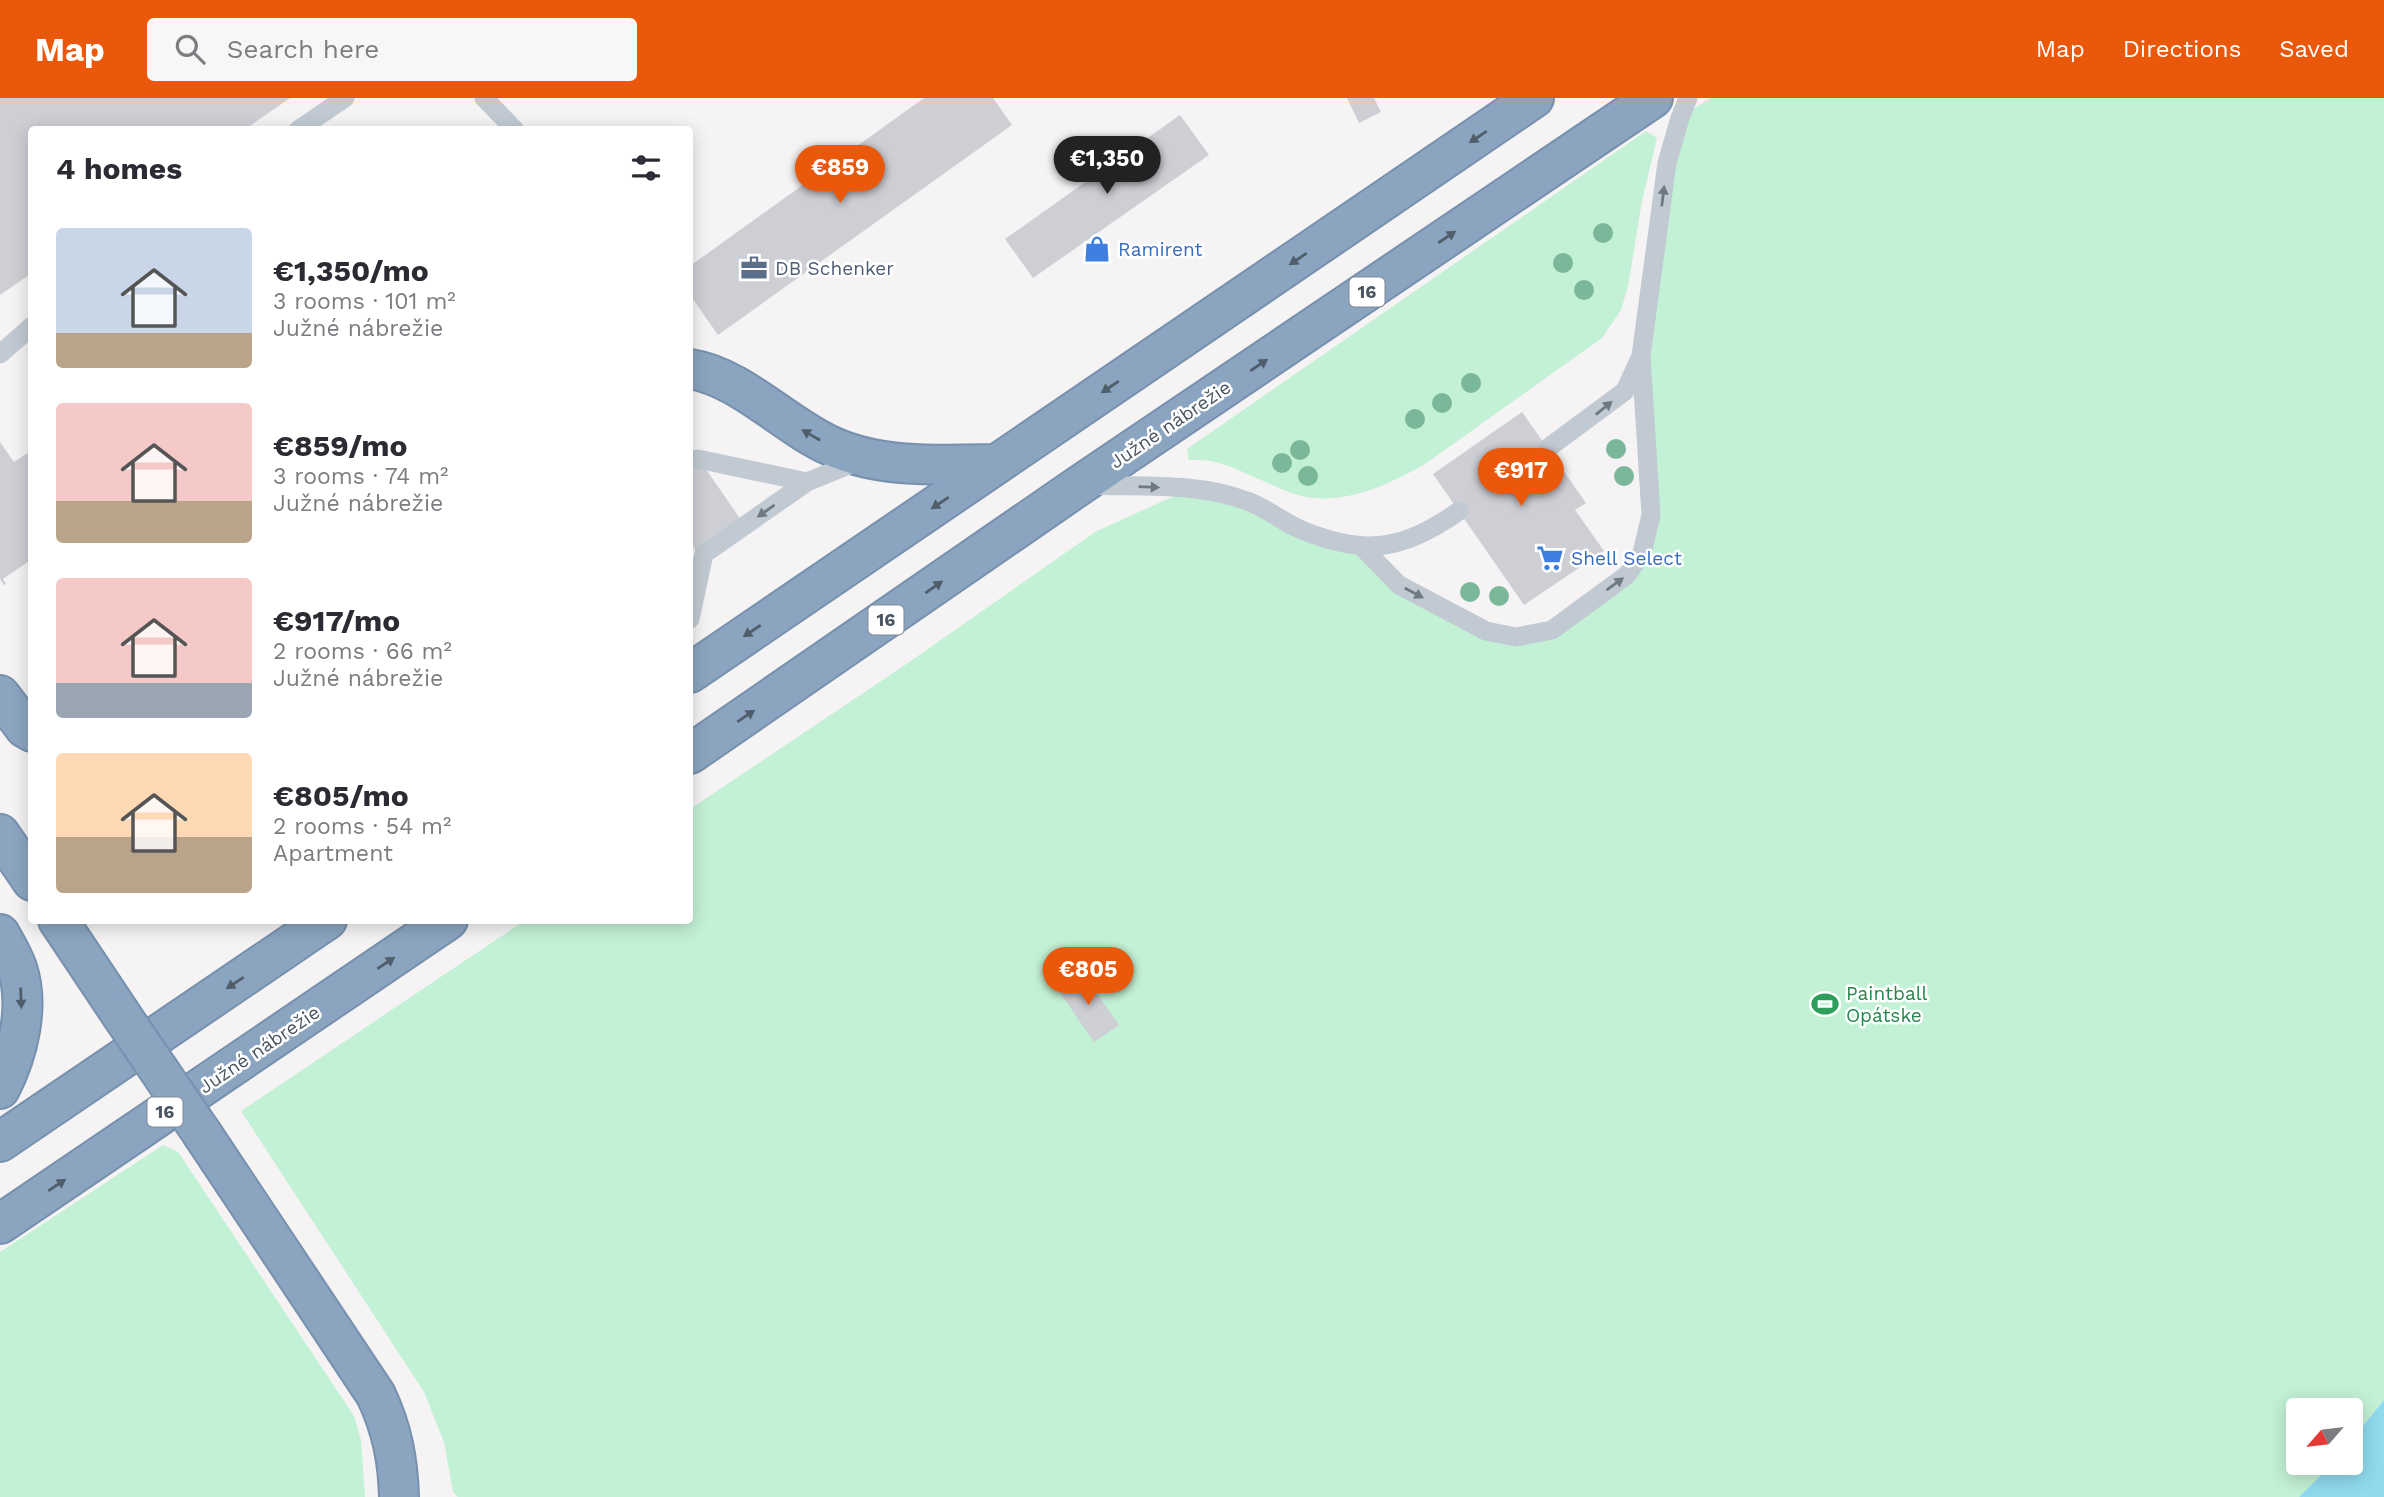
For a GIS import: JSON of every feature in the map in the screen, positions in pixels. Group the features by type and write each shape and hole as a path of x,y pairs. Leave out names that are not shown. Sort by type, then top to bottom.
{"highway":[{"path":"693,671 1534,98"},
{"name":"Južné nábrežie","path":"693,752 1080,485 1653,98"},
{"path":"693,366 729,383 809,435 833,447 906,465 996,464"},
{"path":"0,695 28,730"},
{"path":"0,834 28,875"},
{"path":"61,924 376,1395 388,1421 396,1454 399,1497"},
{"path":"0,1142 321,924"},
{"name":"Južné nábrežie","path":"0,1224 441,924"},
{"path":"0,934 17,968 22,1005 13,1060 0,1089"}],"lane":[{"path":"304,126 345,98"},
{"path":"484,98 511,126"},
{"path":"1363,548 1399,584 1486,632 1516,637 1552,630 1627,575 1642,552 1651,515 1641,355 1667,163 1688,98"},
{"path":"0,354 28,330"},
{"path":"1548,448 1625,391 1641,355"},
{"path":"693,593 697,558 807,482 869,457"},
{"path":"698,459 807,482"},
{"path":"1080,485 1192,488 1248,501 1304,531 1363,548 1402,543 1434,529 1459,511"}],"green space":[{"path":"1710,98 2384,98 2384,1400 2363,1426 2363,1398 2286,1398 2286,1475 2321,1475 2299,1497 458,1497 453,1492 444,1442 424,1392 241,1111 520,924 693,924 693,807 905,665 1095,532 1192,488 1363,548 1399,585 1486,631 1552,630 1642,552 1641,356 1680,118"},
{"path":"1646,131 1657,138 1642,201 1628,286 1621,310 1602,338 1425,464 1368,491 1337,498 1306,497 1223,464 1207,460 1189,460 1187,449"},
{"path":"163,1145 178,1152 354,1416 361,1440 365,1497 0,1497 0,1252"}],"water":[{"path":"2384,1400 2384,1497 2299,1497 2321,1475 2363,1475 2363,1426"}],"building":[{"path":"0,98 290,98 250,126 28,126 28,276 0,295"},
{"path":"924,98 993,98 1012,125 718,335 693,299 693,264"},
{"path":"1347,98 1374,98 1381,112 1359,123"},
{"path":"1180,115 1209,155 1033,278 1005,239"},
{"path":"1522,412 1586,503 1575,510 1604,551 1524,605 1433,474"},
{"path":"0,442 14,462 28,453 28,562 3,579 6,584 0,579"},
{"path":"693,450 741,520 696,551 693,546"},
{"path":"1082,972 1119,1025 1094,1042 1058,990"}],"place":[{"name":"Ramirent","path":"1097,249"},
{"name":"DB Schenker","path":"754,268"},
{"name":"Shell Select","path":"1550,558"},
{"name":"Paintball Opátske","path":"1825,1004"}]}
